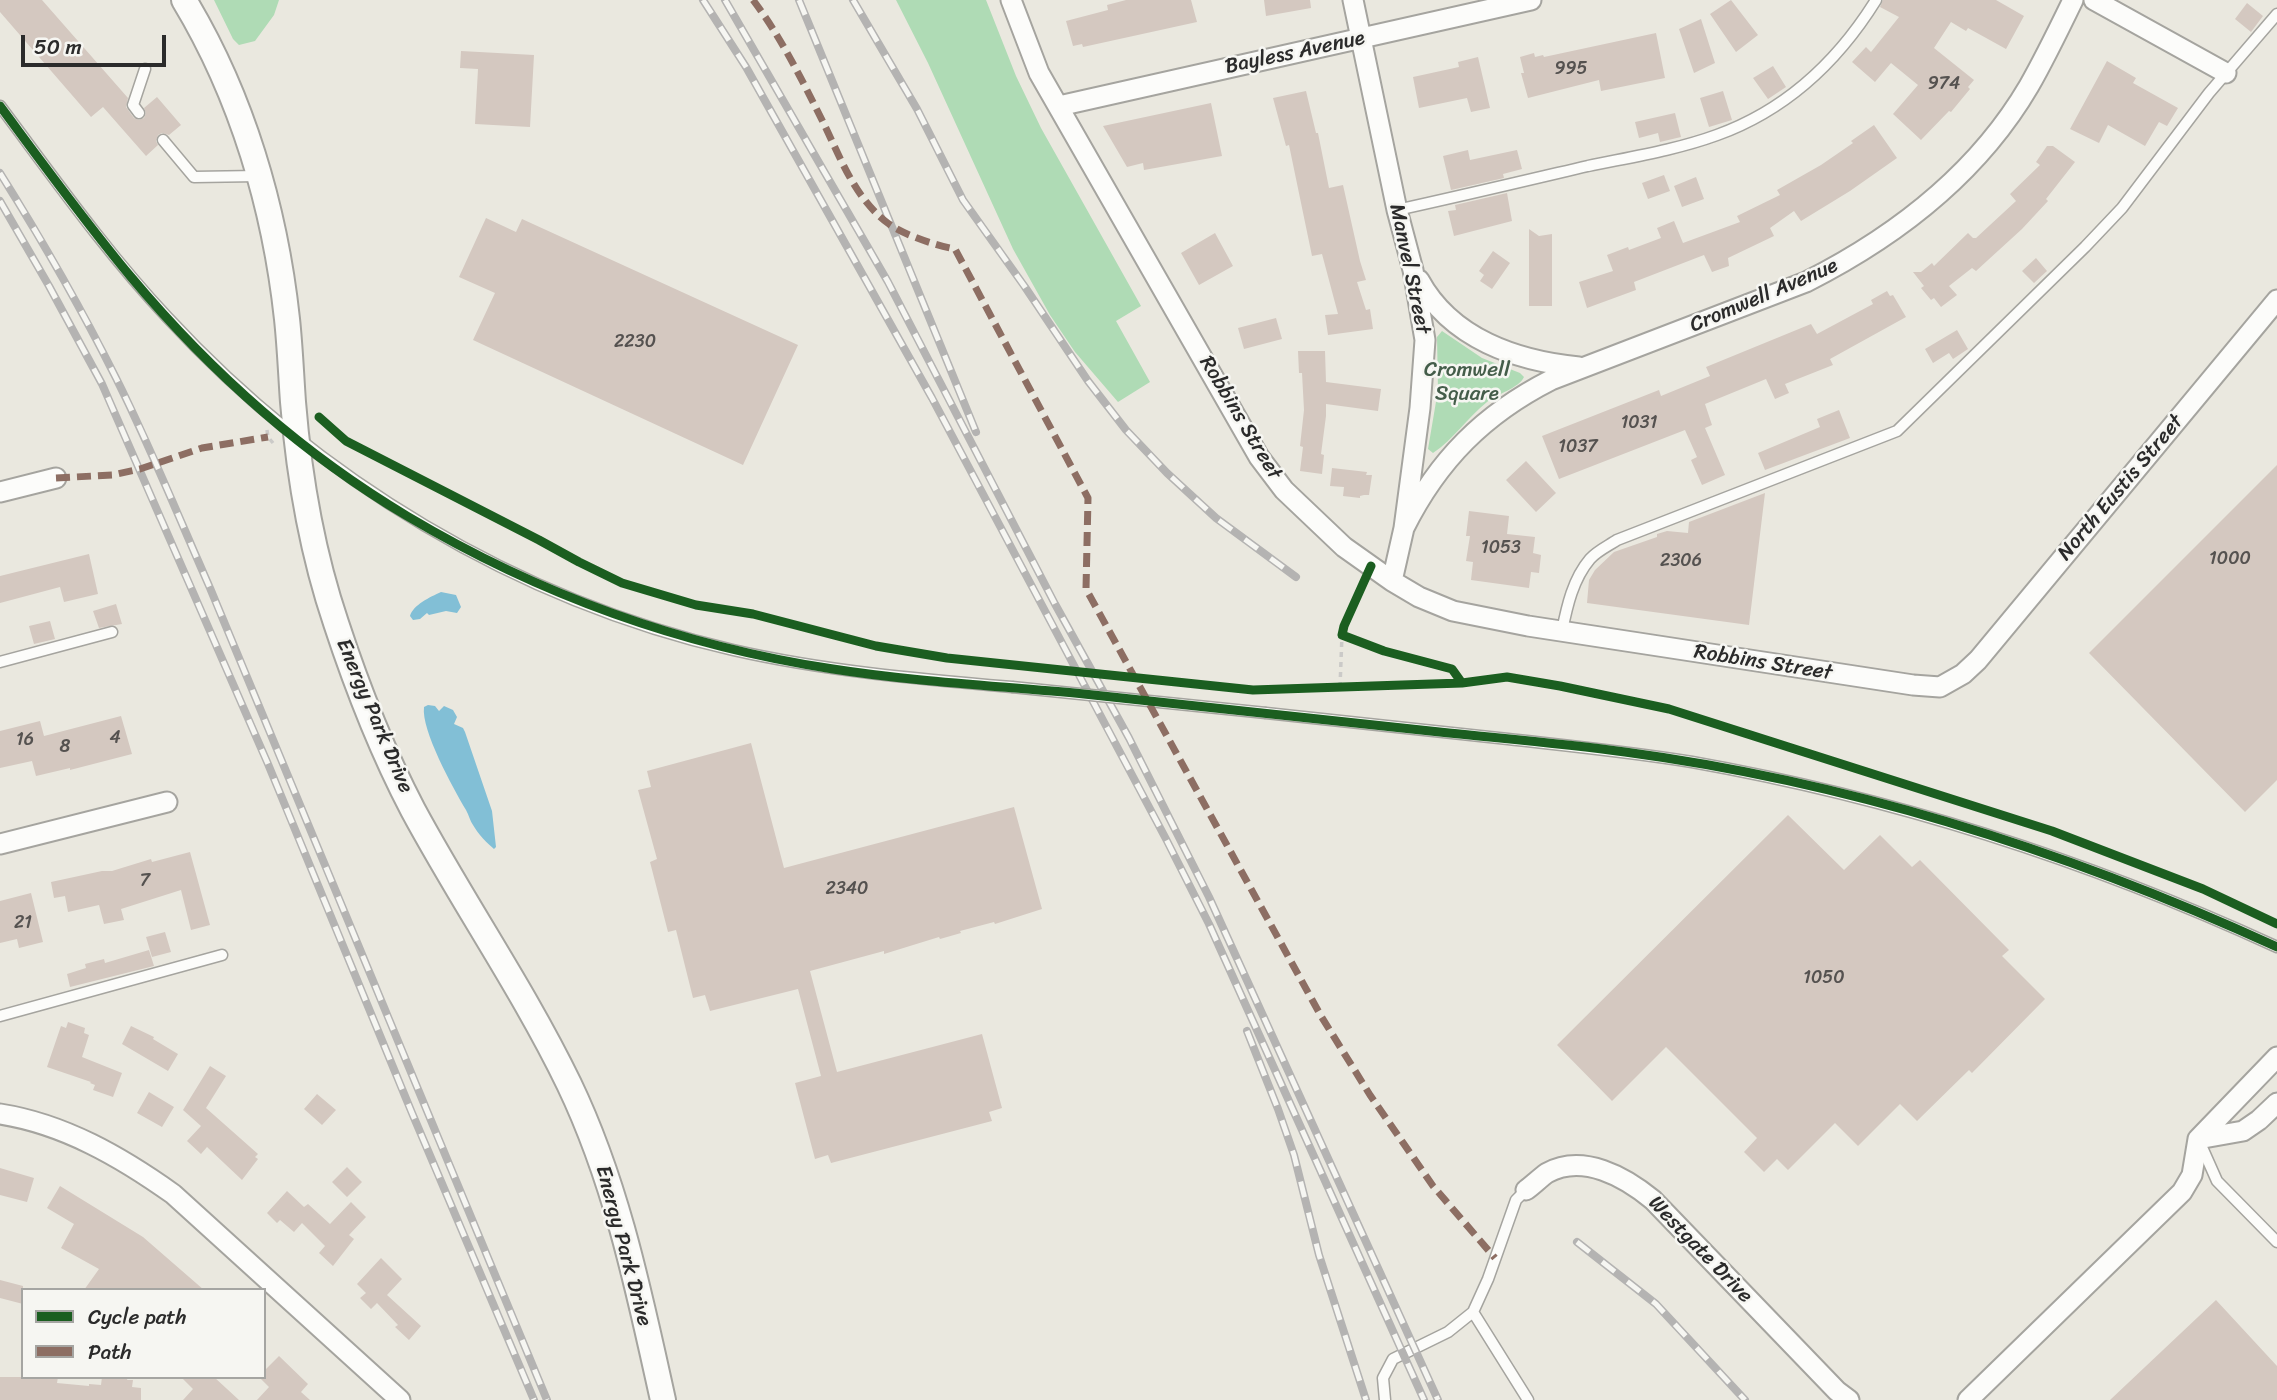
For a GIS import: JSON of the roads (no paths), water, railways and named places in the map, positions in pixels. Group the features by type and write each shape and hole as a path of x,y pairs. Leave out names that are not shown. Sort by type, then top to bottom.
{"street":[{"name":"Energy Park Drive","path":"184,0 208,39 223,74 258,176 281,276 287,320 285,441 304,492 333,616 359,691 414,812 540,1025 595,1145 635,1272 663,1400"},
{"name":"Robbins Street","path":"1011,0 1039,73 1259,457 1283,489 1312,518 1344,547 1392,581 1419,597 1453,611 1562,631 1913,685 1940,687 1963,674"},
{"name":"Manvel Street","path":"1353,0 1397,210 1413,270 1425,340 1424,374 1404,528 1392,581"},
{"name":"Bayless Avenue","path":"1059,106 1531,0"},
{"name":"Cromwell Avenue","path":"1404,528 1431,479 1454,452 1483,424 1519,396 1551,380 1806,282 1845,262 1887,235 1931,200 1982,150 2028,88 2073,0"},
{"path":"2094,0 2226,73"},
{"name":"Cromwell Avenue","path":"1413,270 1426,293 1445,314 1467,332 1518,357 1587,368"},
{"name":"North Eustis Street","path":"1963,674 1978,660 2277,300"},
{"path":"0,492 56,478"},
{"path":"0,844 167,802"},
{"path":"1968,1400 2182,1192 2192,1175 2198,1139 2277,1056"},
{"path":"2198,1139 2243,1131 2259,1121 2277,1103"},
{"path":"0,1114 58,1129 98,1147 137,1168 173,1194 391,1397"},
{"name":"Westgate Drive","path":"1526,1190 1547,1174 1560,1168 1575,1166 1597,1168 1635,1185 1837,1391 1849,1400"}],"lane":[{"path":"1397,210 1687,144 1741,126 1767,113 1810,81 1844,46 1875,0"},
{"path":"1562,631 1573,589 1581,573 1591,558 1617,540 1898,431 2122,208 2226,73 2277,14"},
{"path":"139,113 133,105 145,69"},
{"path":"0,106 133,280 285,441 444,537 535,583 633,622 732,650 835,670 1266,713 1692,762 1824,790 1954,824 2061,859 2180,904 2277,947"},
{"path":"163,140 194,177 258,176"},
{"path":"0,662 112,632"},
{"path":"0,1016 222,955"},
{"path":"2198,1139 2217,1181 2277,1242"},
{"path":"1385,1400 1382,1378 1393,1359 1448,1332 1473,1312 1488,1279 1516,1200 1526,1190"},
{"path":"1473,1312 1528,1400"}],"water":[{"path":"441,592 456,595 461,607 457,613 427,613 420,619 413,620 410,616 415,608"},
{"path":"435,706 439,711 444,706 453,710 457,717 454,724 465,732 492,811 496,847 494,849 472,823 439,759 424,717 424,707"}],"railway":[{"path":"703,0 746,67 932,398 1166,839 1209,924 1424,1400"},
{"path":"725,0 888,282 1055,604 1129,738 1209,897 1438,1400"},
{"path":"799,0 976,432"},
{"path":"853,0 917,109 963,200 1088,381 1126,430 1167,473 1216,518 1296,577"},
{"path":"0,173 89,326 153,456 547,1400"},
{"path":"0,201 102,384 268,764 534,1400"},
{"path":"1247,1031 1294,1155 1319,1255 1366,1400"},
{"path":"1577,1242 1656,1304 1745,1400"}],"park label":[{"name":"Cromwell Square","path":"1467,383"}]}
